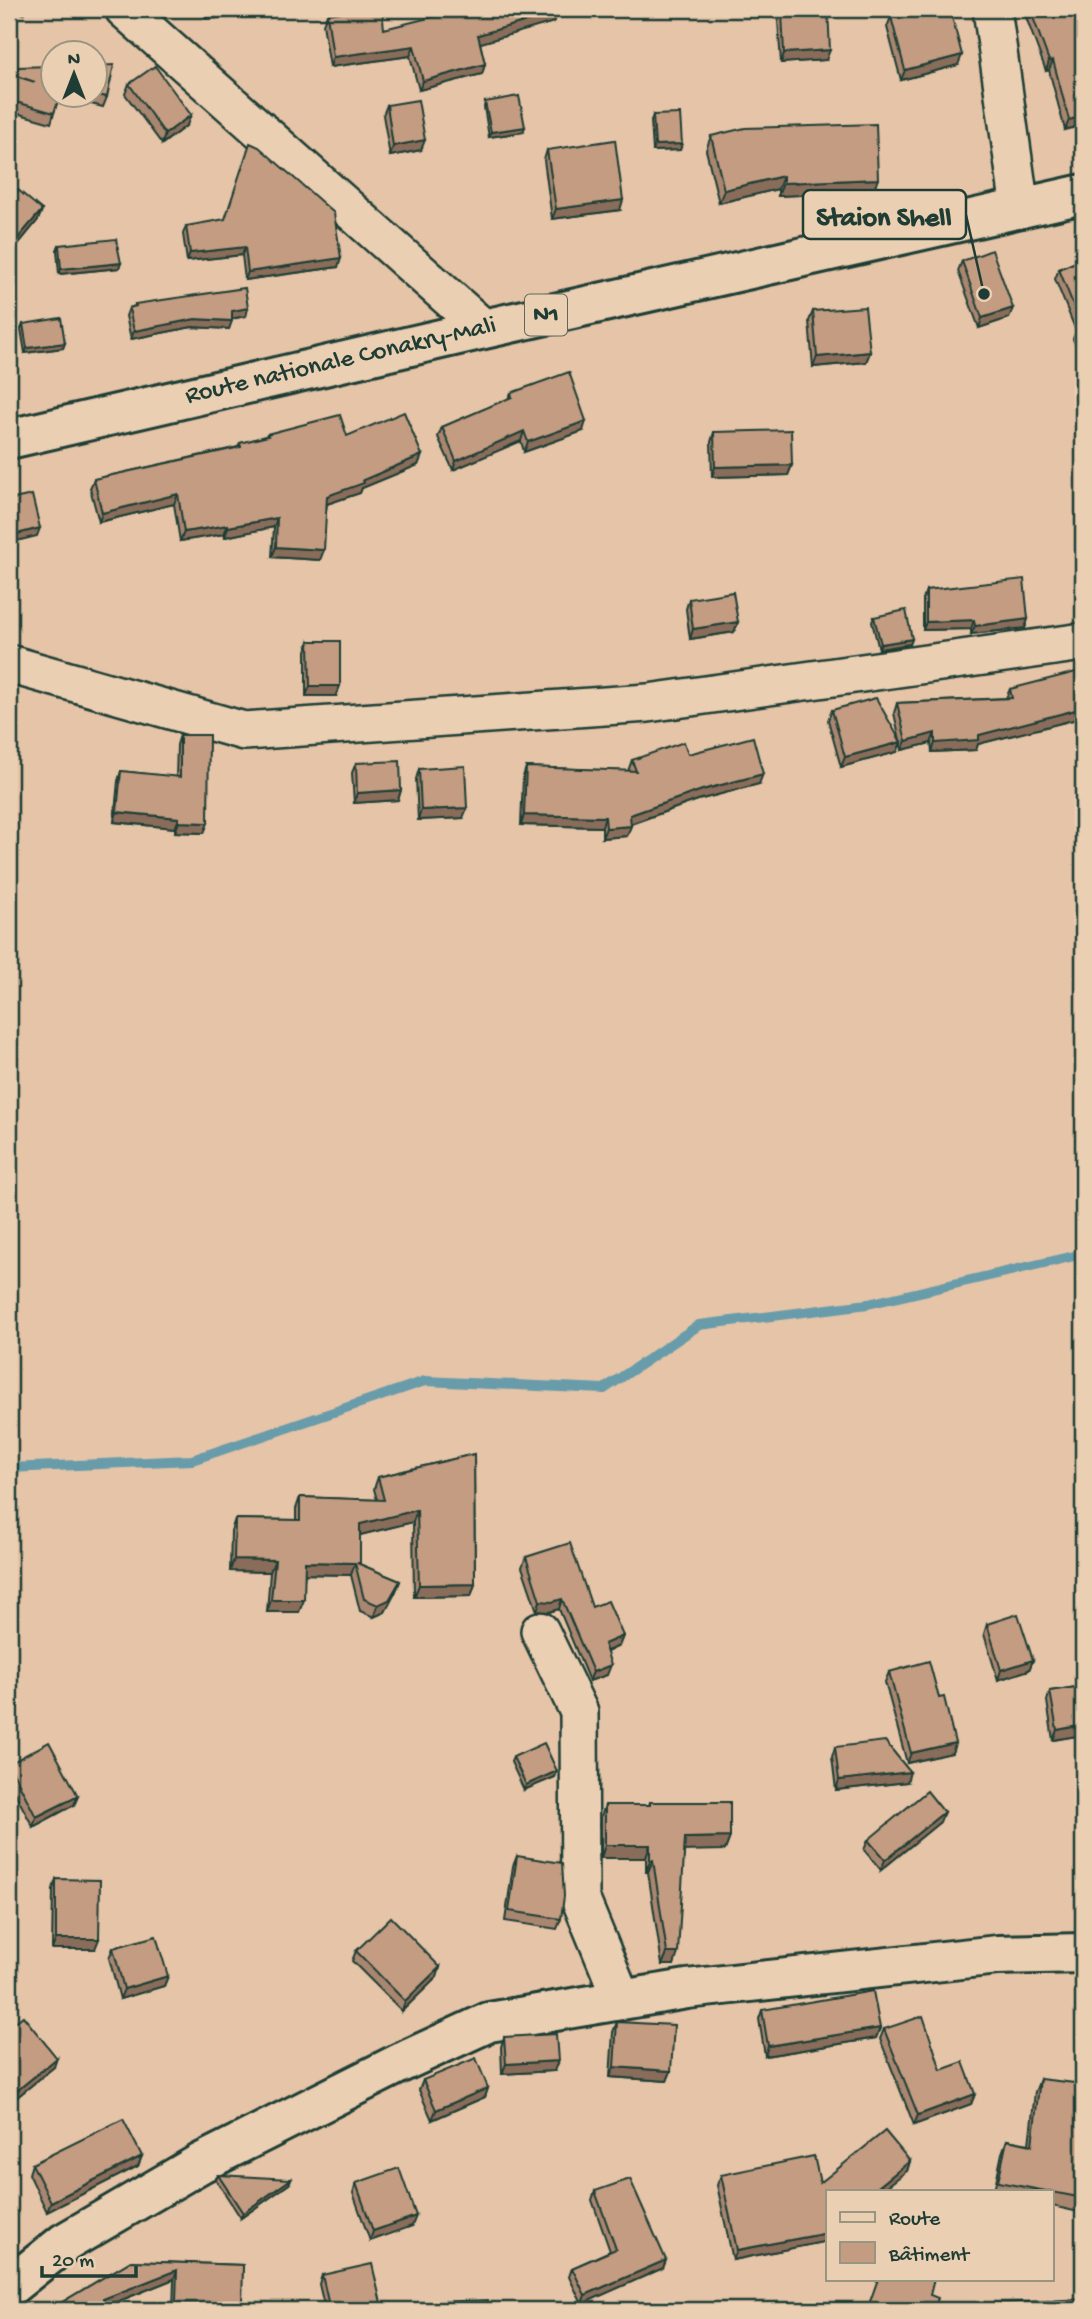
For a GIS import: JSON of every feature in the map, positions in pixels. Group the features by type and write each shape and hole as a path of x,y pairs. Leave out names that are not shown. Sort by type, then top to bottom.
{"main road":[{"name":"Route nationale Conakry-Mali","path":"9,439 1083,194"},
{"path":"9,2287 64,2244 201,2163 402,2062 489,2022 687,1989 998,1955 1083,1953"}],"street":[{"path":"124,9 484,329"},
{"path":"992,9 1020,209"},
{"path":"9,664 244,731 648,704 1083,642"},
{"path":"540,1630 579,1712 580,1898 622,2000"}],"building":[{"path":"382,9 384,29 465,9 557,9 558,12 478,35 485,64 423,81 414,46 333,57 327,14"},
{"path":"828,9 830,50 784,53 782,12"},
{"path":"924,9 950,9 962,55 905,70 891,17"},
{"path":"1030,9 1083,9 1083,116 1069,120 1053,60 1049,61"},
{"path":"108,65 114,65 108,92"},
{"path":"38,66 38,108 56,108 54,113 9,100 9,74 35,82 17,76 18,67"},
{"path":"155,66 191,115 165,134 129,84"},
{"path":"519,96 525,127 491,132 485,102"},
{"path":"418,100 425,140 393,146 387,105"},
{"path":"680,114 682,144 655,145 653,115"},
{"path":"876,124 878,179 783,183 783,176 724,190 711,136 745,128"},
{"path":"615,140 623,200 556,209 547,150"},
{"path":"250,143 259,147 334,213 341,258 248,272 245,247 190,253 186,226 225,219"},
{"path":"17,189 42,210 18,238 9,230 9,198"},
{"path":"116,239 121,263 61,269 59,245"},
{"path":"992,250 1013,308 982,318 962,261"},
{"path":"1083,259 1083,345 1076,329 1082,327 1059,269"},
{"path":"245,288 248,308 232,311 232,321 195,319 134,331 129,308 136,306 135,304"},
{"path":"865,307 870,352 817,357 813,311"},
{"path":"61,318 65,343 27,348 23,324"},
{"path":"569,372 586,421 528,442 524,431 456,461 442,427 512,397 511,393"},
{"path":"404,412 422,455 363,480 364,483 327,496 324,550 276,547 277,518 184,532 178,494 102,513 94,479 241,447 240,443 268,436 267,434 340,415 347,436"},
{"path":"791,430 792,465 715,467 714,432"},
{"path":"32,495 40,528 9,536 9,500"},
{"path":"1024,579 1028,619 975,626 974,620 926,622 926,590"},
{"path":"733,592 738,622 693,629 689,599"},
{"path":"906,610 912,639 881,644 874,617"},
{"path":"309,641 340,641 340,686 310,686"},
{"path":"1076,672 1083,708 979,735 979,740 935,743 935,733 906,741 897,703 1012,698 1010,689"},
{"path":"876,698 901,742 845,757 832,710"},
{"path":"180,735 209,735 208,823 179,822 179,818 117,812 121,771 180,777"},
{"path":"753,737 763,774 702,790 630,815 631,826 606,828 605,817 524,815 526,767 636,771 632,760 684,742 688,754"},
{"path":"400,761 401,790 357,793 356,763"},
{"path":"465,766 467,808 421,810 419,769"},
{"path":"474,1454 475,1584 419,1585 417,1510 360,1524 360,1563 357,1563 400,1581 389,1600 378,1605 364,1599 355,1563 305,1562 304,1600 271,1600 275,1560 234,1559 235,1519 300,1520 300,1497 384,1500 378,1477"},
{"path":"570,1543 592,1607 608,1601 623,1636 604,1644 611,1665 593,1672 562,1599 540,1601 526,1557"},
{"path":"1018,1614 1033,1660 1001,1670 987,1624"},
{"path":"929,1661 939,1698 944,1697 955,1743 911,1753 889,1672"},
{"path":"1083,1686 1083,1725 1057,1730 1050,1691"},
{"path":"885,1741 910,1772 839,1780 835,1747"},
{"path":"49,1742 78,1796 36,1817 9,1764"},
{"path":"544,1743 557,1771 526,1785 513,1757"},
{"path":"927,1791 944,1812 885,1860 868,1840"},
{"path":"650,1802 730,1802 730,1837 685,1838 678,1953 667,1953 653,1860 650,1860 650,1845 605,1845 605,1805 650,1805"},
{"path":"517,1856 562,1863 564,1896 561,1919 509,1911"},
{"path":"56,1879 100,1880 99,1939 56,1939"},
{"path":"391,1917 440,1967 405,2001 356,1951"},
{"path":"156,1936 168,1976 124,1989 113,1948"},
{"path":"873,1991 880,2028 768,2046 762,2010"},
{"path":"23,2016 57,2058 14,2093 9,2086 9,2027"},
{"path":"923,2016 941,2070 963,2062 975,2094 918,2115 884,2029"},
{"path":"617,2022 674,2025 671,2071 614,2067"},
{"path":"556,2034 558,2061 506,2064 504,2037"},
{"path":"476,2058 488,2088 436,2110 423,2080"},
{"path":"1040,2079 1083,2084 1083,2198 1054,2192 1054,2190 998,2182 1007,2140 1032,2145"},
{"path":"123,2119 142,2156 51,2202 32,2164"},
{"path":"885,2131 910,2161 874,2190 826,2190 826,2233 737,2250 721,2175 814,2156 820,2183"},
{"path":"399,2168 416,2216 373,2231 356,2183"},
{"path":"218,2175 291,2179 243,2213"},
{"path":"630,2179 666,2260 585,2295 572,2268 616,2249 595,2191"},
{"path":"131,2261 243,2265 242,2305 176,2303 177,2270 103,2299 109,2310 49,2310"},
{"path":"372,2264 381,2303 373,2304 375,2310 330,2310 322,2275"},
{"path":"878,2280 934,2280 930,2295 938,2298 934,2310 867,2310"},
{"path":"1083,2299 1083,2310 990,2310 989,2304"},
{"path":"487,2300 487,2310 436,2310 436,2302"}],"waterway":[{"path":"9,1468 192,1460 425,1381 604,1389 699,1325 868,1304 1083,1254"}],"place":[{"name":"Staion Shell","path":"984,294"}]}
